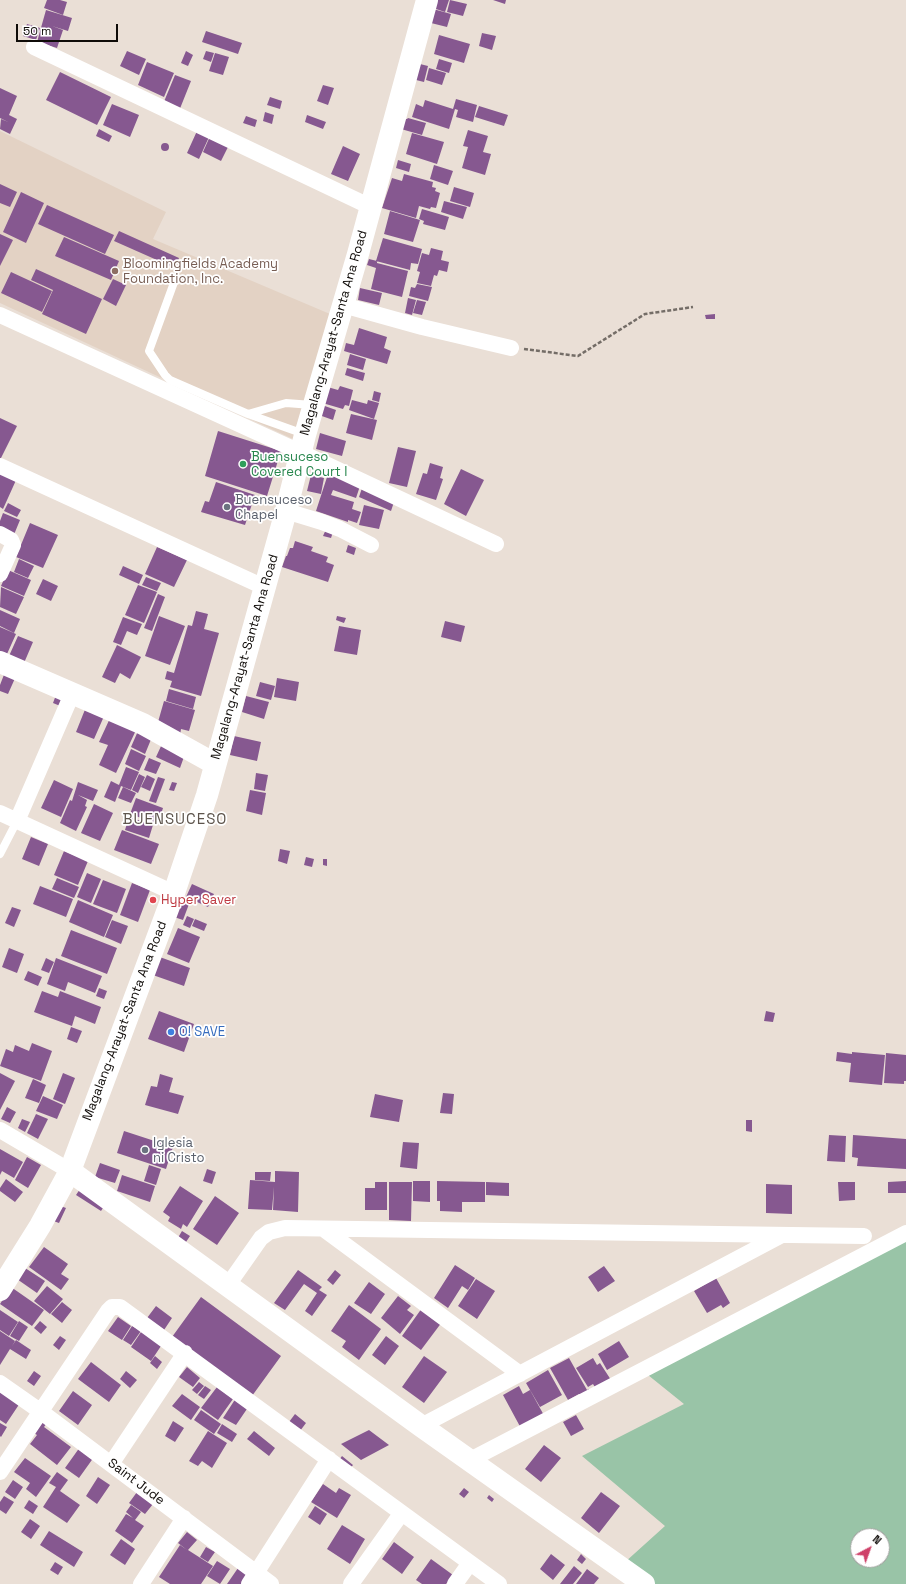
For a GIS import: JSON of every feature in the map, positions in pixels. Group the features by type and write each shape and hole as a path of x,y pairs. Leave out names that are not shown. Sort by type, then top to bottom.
{"main road":[{"name":"Magalang-Arayat-Santa Ana Road","path":"0,1290 40,1226 70,1171 174,893 207,795 286,511 302,443 371,207 426,0"},
{"path":"0,662 143,724 216,764"},
{"path":"70,1171 421,1426 644,1584"}],"street":[{"path":"34,47 371,207"},
{"path":"343,305 422,327 511,348"},
{"path":"0,315 302,443 496,544"},
{"path":"0,466 264,587"},
{"path":"286,511 340,529 371,545"},
{"path":"0,534 11,540 12,545 0,574"},
{"path":"17,821 72,694"},
{"path":"0,813 174,893"},
{"path":"0,1130 70,1171"},
{"path":"228,1285 261,1238 269,1232 285,1228 325,1230 864,1236"},
{"path":"325,1230 520,1374"},
{"path":"470,1460 906,1233"},
{"path":"421,1426 782,1235"},
{"path":"0,1472 108,1311 112,1307 120,1307 330,1459 401,1514 499,1584"},
{"path":"111,1464 185,1353"},
{"name":"Saint Jude","path":"0,1383 184,1518 252,1578 271,1584"},
{"path":"252,1578 330,1459"},
{"path":"351,1584 401,1514"},
{"path":"141,1584 184,1518"},
{"path":"455,1584 470,1563"}],"lane":[{"path":"176,277 149,351 165,375 170,380 248,414 302,443"},
{"path":"248,414 286,403 313,406"},
{"path":"0,854 17,821"}],"path":[{"path":"511,348 578,356 645,314 693,307"}],"shaded area":[{"name":"Bloomingfields Academy Foundation, Inc.","path":"0,131 166,212 153,239 330,314 293,439 0,303"}],"green space":[{"path":"906,1240 906,1584 655,1584 624,1563 665,1526 582,1456 684,1404 648,1375"}],"building":[{"path":"47,0 60,0 67,2 63,15 44,8"},
{"path":"432,0 449,0 445,12 430,7"},
{"path":"450,0 467,4 463,16 447,12"},
{"path":"493,0 506,0 505,4"},
{"path":"426,7 451,14 447,27 423,21"},
{"path":"46,10 72,18 68,31 52,26 63,30 57,48 37,42"},
{"path":"27,24 40,28 36,40 23,36"},
{"path":"206,31 242,43 238,54 202,42"},
{"path":"482,33 496,36 492,50 479,46"},
{"path":"439,35 470,44 464,63 434,54"},
{"path":"127,51 146,59 139,75 120,66"},
{"path":"186,51 193,55 188,66 181,63"},
{"path":"206,51 214,53 211,62 203,59"},
{"path":"215,53 229,57 223,75 209,71"},
{"path":"439,59 452,63 449,73 436,69"},
{"path":"147,62 174,73 164,97 138,85"},
{"path":"420,64 428,66 424,82 416,80"},
{"path":"429,68 446,73 442,85 426,80"},
{"path":"60,72 111,97 97,125 46,100"},
{"path":"175,75 191,81 179,111 163,104"},
{"path":"323,85 334,88 328,105 317,101"},
{"path":"0,88 17,96 9,115 17,119 10,134 0,129 1,119 8,122 0,118"},
{"path":"270,97 282,101 280,109 267,105"},
{"path":"456,99 477,105 473,122 456,117 458,110 455,109 449,129 412,117 416,104 423,107 425,100 453,109"},
{"path":"112,104 139,115 130,137 103,125"},
{"path":"479,106 508,115 504,126 475,117"},
{"path":"265,112 274,115 272,124 263,121"},
{"path":"307,115 326,122 323,129 305,122"},
{"path":"246,116 257,120 255,127 243,123"},
{"path":"408,118 426,123 422,135 401,129 404,119"},
{"path":"99,129 112,136 109,142 96,136"},
{"path":"468,130 488,136 483,152 491,154 485,175 462,168 468,147 463,146"},
{"path":"197,131 209,137 199,159 187,153"},
{"path":"412,133 444,142 437,164 406,154"},
{"path":"211,134 230,143 221,161 203,152"},
{"path":"165,143 168,144 168,150 165,151 162,150 161,147 162,144"},
{"path":"343,146 360,154 348,181 331,174"},
{"path":"398,160 411,164 409,172 396,168"},
{"path":"434,165 453,171 448,185 430,179"},
{"path":"404,174 433,182 432,187 436,188 435,191 440,193 436,208 431,207 430,209 419,206 416,218 382,208 392,178 402,181"},
{"path":"0,184 17,192 10,207 0,203"},
{"path":"454,187 474,193 470,207 450,201"},
{"path":"21,192 44,203 26,243 3,232"},
{"path":"444,201 467,207 463,219 441,212"},
{"path":"47,205 114,235 105,254 38,224"},
{"path":"422,209 449,217 445,230 423,224 424,221 419,219"},
{"path":"390,211 420,220 413,242 384,234"},
{"path":"119,231 179,258 175,268 114,241"},
{"path":"0,234 13,240 0,266"},
{"path":"64,237 119,261 111,280 55,256"},
{"path":"383,238 422,249 418,264 411,263 410,270 376,261"},
{"path":"431,248 443,251 441,260 449,262 447,272 439,270 437,276 434,275 431,286 417,283 420,272 417,271 422,253 429,255"},
{"path":"369,259 377,261 377,263 408,271 402,297 371,289 376,268 367,265"},
{"path":"36,269 102,299 86,334 42,314 53,290 31,280"},
{"path":"11,272 52,291 42,312 1,293"},
{"path":"113,279 126,285 116,306 103,299"},
{"path":"417,284 432,287 428,301 409,296 411,287 415,288"},
{"path":"360,288 382,293 379,305 358,300"},
{"path":"408,298 416,300 412,315 405,313"},
{"path":"417,300 426,302 422,315 413,313"},
{"path":"715,314 715,319 706,319 705,315"},
{"path":"359,328 387,337 384,348 391,351 387,364 344,351 346,343 354,345"},
{"path":"350,354 366,359 363,370 347,365"},
{"path":"347,368 365,373 363,381 345,375"},
{"path":"324,386 338,390 340,386 353,390 349,406 345,405 343,409 319,402"},
{"path":"374,391 381,393 379,402 372,400"},
{"path":"352,400 367,404 368,400 379,403 374,419 349,410"},
{"path":"322,405 336,410 333,420 319,415"},
{"path":"351,414 377,420 372,440 346,433"},
{"path":"0,418 17,426 0,460"},
{"name":"Buensuceso Covered Court I","path":"218,431 281,451 267,496 205,476"},
{"path":"320,433 346,441 342,456 316,449"},
{"path":"398,447 416,451 407,487 389,483"},
{"path":"430,463 443,467 440,478 443,479 436,500 416,494 423,473 427,474"},
{"path":"461,469 484,480 466,516 444,504"},
{"path":"0,470 17,478 3,509 0,507"},
{"path":"328,474 360,486 356,498 333,490 331,495 354,502 352,509 361,512 357,523 348,520 348,522 316,511"},
{"path":"311,475 324,478 321,494 307,491"},
{"name":"Buensuceso Chapel","path":"216,482 255,495 245,525 201,512 205,501 209,502"},
{"path":"362,488 394,502 391,511 359,497"},
{"path":"8,503 21,510 17,517 4,511"},
{"path":"364,505 384,510 379,529 359,525"},
{"path":"3,513 20,520 13,537 0,531 0,521"},
{"path":"30,523 58,535 43,568 16,557"},
{"path":"327,527 334,529 331,538 323,536"},
{"path":"295,541 313,547 311,551 328,557 326,562 334,565 328,582 282,567 290,548 293,548"},
{"path":"348,545 356,548 354,555 346,552"},
{"path":"157,547 187,560 174,587 145,574"},
{"path":"19,559 34,566 28,578 14,572"},
{"path":"123,566 143,575 139,584 119,575"},
{"path":"8,570 31,580 24,596 1,586"},
{"path":"146,577 161,583 157,591 142,585"},
{"path":"43,579 58,586 51,601 36,594"},
{"path":"138,585 157,592 144,623 125,615"},
{"path":"1,587 24,597 16,614 0,607"},
{"path":"158,594 165,597 152,631 144,628"},
{"path":"0,610 20,619 14,633 0,626"},
{"path":"196,611 208,614 204,629 219,633 201,696 170,687 172,681 165,679 167,671 174,673 188,625 192,626"},
{"path":"159,616 185,626 170,665 145,656"},
{"path":"337,616 346,618 344,623 336,620"},
{"path":"123,617 142,624 137,635 127,631 121,645 113,642"},
{"path":"445,621 465,626 461,642 441,637"},
{"path":"339,626 361,630 357,655 334,651"},
{"path":"0,627 16,634 7,654 0,651"},
{"path":"18,636 33,642 24,663 9,656"},
{"path":"117,645 141,657 130,679 120,673 115,683 102,677"},
{"path":"5,672 16,676 8,694 0,691 0,685"},
{"path":"277,678 299,682 296,701 274,697"},
{"path":"260,682 275,686 271,700 256,696"},
{"path":"169,689 196,697 193,709 166,701"},
{"path":"56,695 68,700 65,708 53,703"},
{"path":"246,696 269,702 264,719 242,712"},
{"path":"164,701 195,710 189,731 181,729 180,736 158,722"},
{"path":"86,707 105,714 94,739 76,732"},
{"path":"111,716 137,728 116,773 99,765 108,745 99,742"},
{"path":"138,731 152,737 145,754 131,747"},
{"path":"234,736 261,742 257,761 230,755"},
{"path":"162,744 185,754 180,768 156,757"},
{"path":"131,749 146,756 139,771 125,764"},
{"path":"149,758 161,763 156,774 144,770"},
{"path":"126,767 139,772 131,790 121,786 115,802 104,797 111,781 119,785"},
{"path":"256,773 268,775 265,791 254,789"},
{"path":"139,774 145,777 138,793 132,790"},
{"path":"147,775 155,779 150,791 141,787"},
{"path":"158,777 165,779 156,803 149,801"},
{"path":"54,780 73,789 61,817 41,808"},
{"path":"78,782 98,790 93,801 78,795 87,800 85,806 87,807 76,831 60,823 70,800 72,801"},
{"path":"172,782 177,783 174,791 169,790"},
{"path":"123,787 136,793 131,803 118,798"},
{"path":"250,790 266,793 262,815 246,811"},
{"path":"136,798 163,808 158,824 130,814"},
{"path":"94,804 113,813 100,841 81,833"},
{"path":"129,817 153,825 149,838 125,830"},
{"path":"122,830 159,844 151,864 114,850"},
{"path":"31,837 48,844 39,866 22,859"},
{"path":"280,849 290,851 287,864 278,861"},
{"path":"64,851 88,861 78,885 54,875"},
{"path":"306,857 314,859 312,867 304,865"},
{"path":"323,859 327,859 327,866 323,865"},
{"path":"87,873 101,879 91,903 77,897"},
{"path":"57,878 79,887 74,898 52,889"},
{"path":"103,880 126,889 117,913 93,904"},
{"path":"132,883 150,890 138,922 120,915"},
{"path":"192,884 214,894 208,907 186,897"},
{"path":"40,886 73,899 66,917 33,904"},
{"path":"178,899 189,904 183,920 171,916"},
{"path":"78,900 113,915 104,937 69,922"},
{"path":"12,907 21,910 14,927 5,923"},
{"path":"187,916 194,919 190,928 183,925"},
{"path":"195,919 207,924 204,931 192,926"},
{"path":"112,920 128,926 121,944 105,937"},
{"path":"178,928 200,937 189,963 167,954"},
{"path":"71,930 117,948 107,974 61,956"},
{"path":"9,948 24,954 17,973 2,967"},
{"path":"157,956 190,968 184,986 150,974"},
{"path":"46,958 54,962 49,973 41,970"},
{"path":"56,958 102,976 95,993 68,982 65,991 47,984"},
{"path":"28,971 42,977 38,986 24,980"},
{"path":"99,988 107,991 104,999 96,996"},
{"path":"42,991 58,997 60,991 101,1007 95,1024 75,1016 72,1026 34,1012"},
{"name":"O! SAVE","path":"159,1011 194,1024 184,1052 148,1039"},
{"path":"766,1011 775,1013 773,1022 764,1021"},
{"path":"71,1027 82,1031 77,1043 67,1039"},
{"path":"32,1043 52,1051 41,1081 0,1066 6,1049 13,1052 15,1045 29,1051"},
{"path":"837,1052 885,1055 882,1085 849,1082 851,1063 836,1061"},
{"path":"886,1053 906,1055 906,1081 904,1081 904,1084 884,1083"},
{"path":"0,1073 15,1081 0,1110"},
{"path":"63,1073 75,1078 65,1104 53,1099"},
{"path":"160,1074 173,1078 169,1092 184,1096 178,1114 145,1105 151,1086 157,1087"},
{"path":"33,1079 46,1085 39,1103 25,1098"},
{"path":"443,1093 454,1094 452,1114 440,1113"},
{"path":"375,1094 403,1100 399,1122 370,1117"},
{"path":"43,1096 63,1105 57,1119 36,1111"},
{"path":"7,1107 16,1112 10,1123 1,1119"},
{"path":"36,1114 48,1119 38,1139 27,1133"},
{"path":"22,1119 30,1122 25,1132 18,1128"},
{"path":"746,1120 752,1120 752,1132 746,1131"},
{"name":"Iglesia ni Cristo","path":"124,1131 173,1147 166,1169 117,1153"},
{"path":"829,1135 846,1136 845,1162 827,1161"},
{"path":"853,1135 906,1139 906,1169 857,1166 858,1158 852,1157"},
{"path":"403,1142 419,1143 417,1169 400,1167"},
{"path":"0,1149 23,1162 14,1178 2,1171 0,1175"},
{"path":"27,1157 41,1165 28,1188 15,1180"},
{"path":"100,1163 120,1170 115,1183 95,1177"},
{"path":"149,1165 161,1169 156,1185 144,1181"},
{"path":"207,1169 216,1172 212,1184 203,1181"},
{"path":"275,1171 299,1172 298,1212 273,1210 274,1187 272,1210 248,1209 250,1180 275,1182"},
{"path":"255,1172 271,1172 270,1181 255,1180"},
{"path":"122,1175 155,1186 150,1202 117,1191"},
{"path":"6,1179 23,1192 15,1202 0,1191 0,1188"},
{"path":"413,1181 430,1181 430,1202 413,1201"},
{"path":"437,1181 485,1182 485,1202 462,1202 462,1212 440,1211 440,1201 437,1201"},
{"path":"906,1181 906,1193 888,1193 888,1182"},
{"path":"375,1182 387,1182 387,1210 365,1210 365,1188 375,1188"},
{"path":"389,1182 412,1182 411,1221 389,1220"},
{"path":"486,1182 509,1183 509,1196 486,1195"},
{"path":"838,1182 855,1182 855,1200 839,1201"},
{"path":"766,1184 792,1185 792,1214 766,1213"},
{"path":"180,1186 203,1201 187,1227 183,1224 181,1229 168,1221 170,1217 163,1212"},
{"path":"80,1189 105,1205 101,1211 76,1195"},
{"path":"215,1196 239,1213 217,1245 193,1229"},
{"path":"55,1204 66,1208 59,1223 48,1219"},
{"path":"182,1231 190,1236 184,1245 176,1241"},
{"path":"44,1247 68,1264 61,1274 69,1279 61,1290 29,1267"},
{"path":"455,1265 475,1278 468,1290 462,1286 448,1308 434,1298"},
{"path":"22,1266 45,1281 37,1293 14,1277"},
{"path":"604,1266 615,1281 598,1292 588,1277"},
{"path":"298,1270 322,1287 319,1290 327,1295 312,1316 305,1311 317,1293 304,1284 285,1310 274,1303"},
{"path":"335,1270 341,1275 333,1285 327,1280"},
{"path":"716,1278 730,1303 723,1308 721,1305 707,1313 694,1291"},
{"path":"476,1279 495,1291 477,1319 458,1306"},
{"path":"369,1282 385,1294 371,1314 354,1303"},
{"path":"47,1286 63,1299 50,1314 34,1301"},
{"path":"11,1287 44,1310 32,1326 0,1304"},
{"path":"398,1296 411,1306 407,1310 414,1315 400,1334 381,1318"},
{"path":"201,1297 281,1356 252,1396 172,1337"},
{"path":"62,1302 72,1310 62,1323 51,1314"},
{"path":"349,1305 381,1329 359,1360 342,1347 346,1341 331,1331"},
{"path":"156,1306 172,1318 164,1330 147,1318"},
{"path":"422,1308 442,1322 421,1350 402,1336"},
{"path":"0,1310 18,1322 9,1336 0,1330"},
{"path":"118,1317 131,1326 122,1340 108,1331"},
{"path":"19,1321 28,1327 19,1341 10,1336"},
{"path":"40,1321 47,1327 41,1334 34,1328"},
{"path":"132,1326 141,1331 131,1345 123,1340"},
{"path":"143,1329 163,1343 151,1361 131,1347"},
{"path":"0,1331 15,1341 12,1346 16,1340 31,1350 26,1359 10,1349 0,1365"},
{"path":"60,1336 66,1340 59,1350 53,1345"},
{"path":"386,1336 399,1346 385,1365 372,1355"},
{"path":"619,1341 629,1357 607,1370 598,1354"},
{"path":"155,1356 162,1362 157,1369 150,1363"},
{"path":"424,1356 447,1372 424,1403 402,1387"},
{"path":"569,1358 587,1390 589,1389 592,1395 579,1394 568,1400 550,1368"},
{"path":"593,1358 597,1365 600,1363 611,1380 596,1389 593,1384 588,1387 576,1368"},
{"path":"91,1362 121,1385 109,1402 78,1379"},
{"path":"187,1367 200,1378 193,1387 179,1377"},
{"path":"548,1370 562,1395 540,1407 526,1383"},
{"path":"34,1371 41,1376 34,1386 27,1381"},
{"path":"126,1371 137,1380 130,1388 120,1379"},
{"path":"199,1382 204,1386 197,1394 192,1390"},
{"path":"205,1386 211,1390 204,1399 198,1395"},
{"path":"519,1386 523,1394 530,1390 546,1419 523,1432 503,1395"},
{"path":"217,1387 233,1399 218,1420 201,1408"},
{"path":"0,1389 20,1403 6,1424 0,1420"},
{"path":"73,1391 92,1405 78,1425 59,1411"},
{"path":"182,1394 200,1407 191,1420 172,1406"},
{"path":"236,1398 249,1406 236,1425 223,1418"},
{"path":"201,1410 221,1424 214,1434 194,1420"},
{"path":"295,1414 306,1423 300,1431 289,1422"},
{"path":"576,1415 584,1429 571,1436 563,1422"},
{"path":"41,1418 47,1423 44,1427 71,1447 57,1465 30,1444 37,1435 31,1431"},
{"path":"173,1421 184,1428 175,1442 165,1436"},
{"path":"0,1423 7,1427 1,1437 0,1436"},
{"path":"222,1424 237,1434 232,1442 217,1433"},
{"path":"369,1430 389,1445 361,1460 341,1444"},
{"path":"208,1431 227,1443 212,1468 202,1461 198,1466 189,1461"},
{"path":"254,1431 275,1448 269,1456 247,1439"},
{"path":"544,1445 561,1458 541,1482 525,1469"},
{"path":"80,1447 94,1457 79,1478 65,1468"},
{"path":"342,1456 353,1465 348,1471 337,1463"},
{"path":"25,1458 51,1476 36,1497 26,1489 30,1483 14,1472"},
{"path":"57,1472 68,1480 60,1491 80,1505 67,1523 43,1507 56,1487 49,1483"},
{"path":"98,1477 110,1485 97,1504 86,1496"},
{"path":"13,1480 23,1487 15,1499 5,1492"},
{"path":"323,1484 336,1493 339,1488 351,1495 337,1518 311,1502"},
{"path":"464,1488 469,1492 464,1498 459,1494"},
{"path":"137,1492 153,1504 145,1514 129,1503"},
{"path":"601,1492 620,1506 599,1533 581,1518"},
{"path":"489,1495 494,1499 492,1502 487,1498"},
{"path":"4,1496 14,1502 6,1514 0,1510 0,1502"},
{"path":"29,1500 38,1506 33,1514 24,1508"},
{"path":"131,1505 141,1512 135,1520 144,1526 132,1543 115,1531 126,1514 133,1518 126,1512"},
{"path":"315,1506 327,1514 320,1525 308,1517"},
{"path":"30,1519 40,1526 31,1539 21,1532"},
{"path":"342,1525 365,1539 350,1564 327,1549"},
{"path":"49,1531 83,1552 74,1567 40,1545"},
{"path":"187,1532 197,1540 188,1550 213,1566 201,1584 170,1584 159,1577 180,1545 187,1550 178,1543"},
{"path":"121,1539 135,1549 125,1565 110,1555"},
{"path":"394,1542 414,1557 402,1574 382,1559"},
{"path":"206,1547 215,1552 208,1562 200,1557"},
{"path":"551,1554 565,1565 553,1580 540,1569"},
{"path":"581,1554 586,1559 582,1564 577,1560"},
{"path":"431,1559 453,1575 446,1584 422,1584 416,1580"},
{"path":"217,1561 230,1569 220,1584 207,1576"},
{"path":"55,1562 63,1567 58,1575 50,1570"},
{"path":"574,1566 582,1573 573,1584 560,1584"},
{"path":"238,1568 251,1577 247,1584 227,1584"},
{"path":"587,1569 599,1578 594,1584 576,1584"}],"place":[{"name":"Bloomingfields Academy Foundation, Inc.","path":"115,271"},
{"name":"Buensuceso Covered Court I","path":"243,464"},
{"name":"Buensuceso Chapel","path":"227,507"},
{"name":"Hyper Saver","path":"153,900"},
{"name":"O! SAVE","path":"171,1032"},
{"name":"Iglesia ni Cristo","path":"145,1150"}],"district":[{"name":"BUENSUCESO","path":"175,820"}]}
